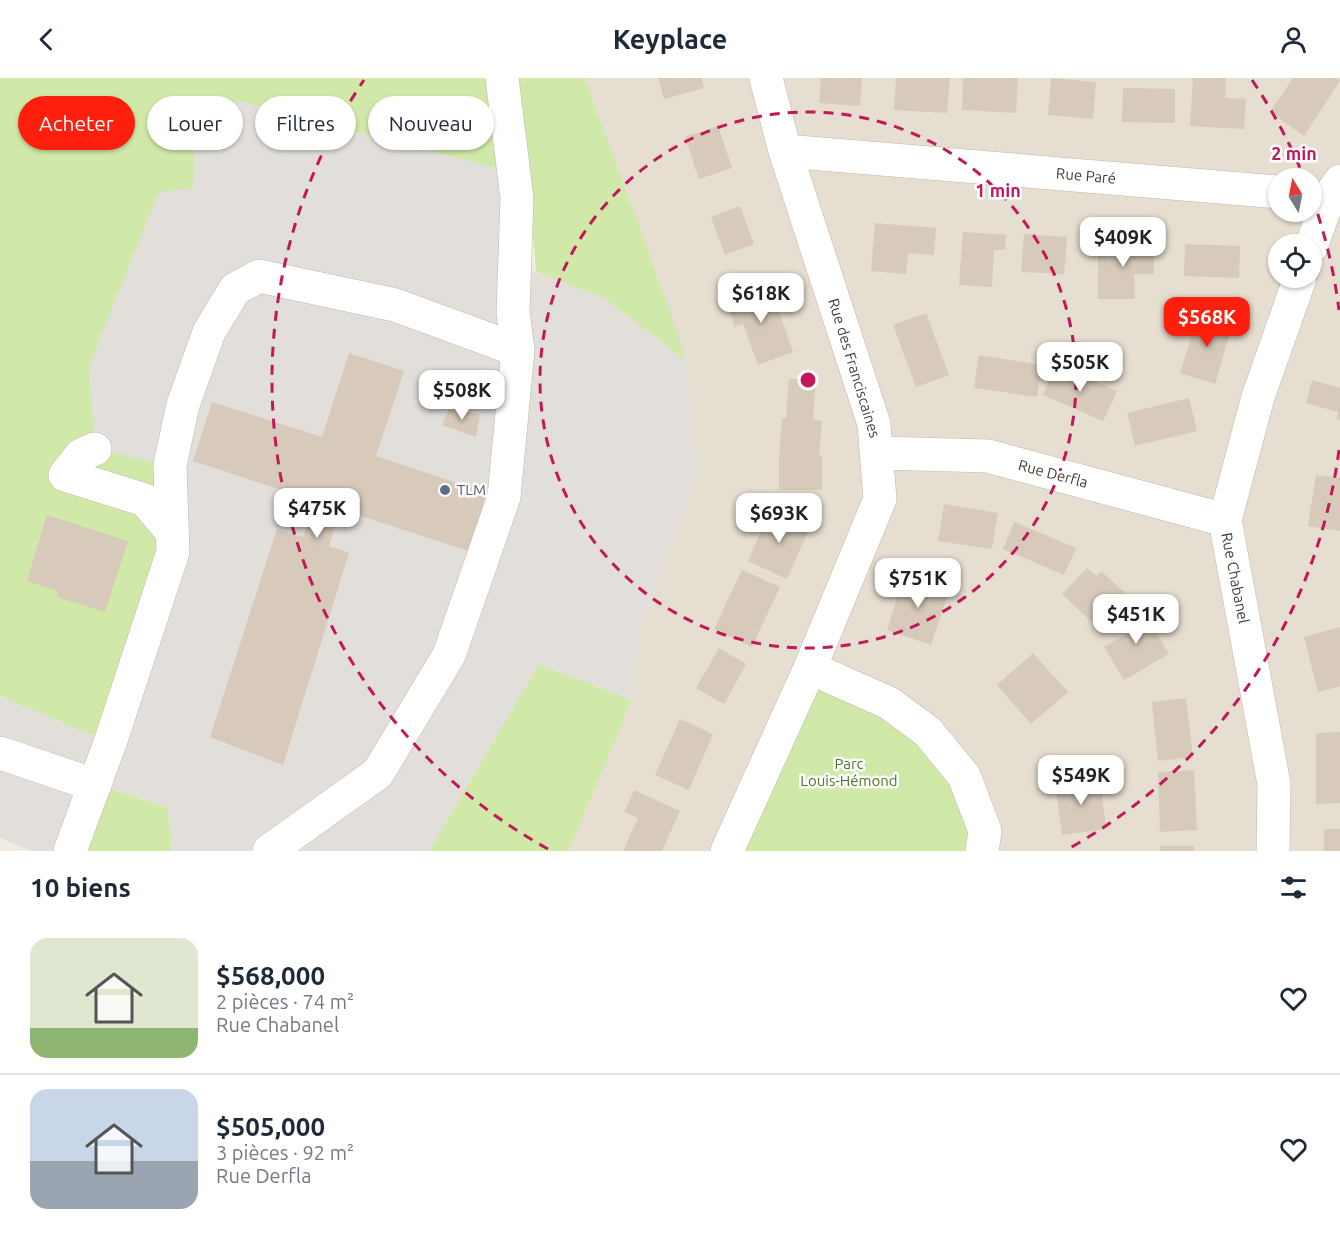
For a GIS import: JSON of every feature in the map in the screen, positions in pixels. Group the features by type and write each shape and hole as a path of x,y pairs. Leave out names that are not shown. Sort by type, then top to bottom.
{"street":[{"path":"269,851 378,773 449,655 504,497 518,350 513,312 517,198 502,78"},
{"name":"Rue des Franciscaines","path":"727,851 810,668 880,499 874,424 785,151 766,78"},
{"name":"Rue Paré","path":"785,151 1268,191"},
{"path":"1315,234 1327,191"},
{"path":"70,851 95,785 173,552 170,465 183,405 209,332 235,289 259,276 395,305 518,350"},
{"name":"Rue Chabanel","path":"1273,851 1274,784 1225,520 1258,397 1296,288"},
{"path":"95,449 81,456 65,475 145,501 172,532"},
{"name":"Rue Derfla","path":"878,453 988,456 1225,520"},
{"path":"810,668 889,703 928,732 964,776 985,831 982,851"},
{"path":"0,753 95,785"}],"shaded area":[{"path":"585,78 1340,78 1340,851 569,851 632,700 640,631 698,470 665,297"},
{"path":"243,102 255,105 255,150 356,150 356,131 368,135 368,150 427,150 514,173 514,276 536,272 604,298 686,361 698,470 640,631 632,700 539,664 429,851 171,851 172,835 167,807 96,784 70,851 32,851 0,838 0,696 110,743 173,552 170,466 95,449 89,366 159,192 194,188 194,150 243,150"}],"green space":[{"path":"0,78 502,78 514,173 427,150 494,150 494,96 368,96 368,135 356,131 356,96 255,96 255,105 243,102 243,96 147,96 147,150 194,150 194,188 170,465 173,552 110,743 0,696"},
{"path":"518,78 585,78 686,361 604,298 536,272 523,111"},
{"path":"539,664 632,700 569,851 429,851"},
{"name":"Parc Louis-Hémond","path":"810,668 928,732 982,851 727,851"},
{"path":"96,784 167,807 172,835 171,851 70,851"}],"building":[{"path":"658,78 702,78 704,88 664,99"},
{"path":"821,78 862,78 860,106 819,103"},
{"path":"896,78 950,78 947,113 894,110"},
{"path":"963,78 1018,78 1016,113 962,110"},
{"path":"1051,78 1096,82 1093,119 1048,115"},
{"path":"1193,78 1226,78 1225,98 1246,99 1244,129 1190,126"},
{"path":"1293,78 1336,78 1340,81 1304,136 1270,112"},
{"path":"1123,88 1175,89 1175,123 1122,122"},
{"path":"718,126 732,168 699,179 685,137"},
{"path":"740,206 754,244 725,255 711,217"},
{"path":"875,223 936,228 934,255 908,253 906,274 871,271"},
{"path":"963,232 1006,235 1005,250 994,250 992,287 959,285"},
{"path":"1024,234 1067,237 1064,274 1021,272"},
{"path":"1098,243 1154,243 1154,274 1134,274 1135,299 1098,299"},
{"path":"1185,244 1240,246 1239,278 1184,276"},
{"path":"770,286 793,352 758,365 743,324 735,327 726,301"},
{"path":"1199,312 1233,323 1215,384 1180,373"},
{"path":"926,313 949,375 916,387 893,325"},
{"path":"349,353 404,371 376,456 487,493 468,551 340,509 329,546 349,553 283,765 210,737 277,529 303,537 315,501 193,461 212,402 322,437"},
{"path":"979,355 1042,365 1037,397 974,388"},
{"path":"1056,365 1117,391 1103,421 1043,395"},
{"path":"789,379 816,380 813,420 822,421 819,456 822,456 822,490 779,490 782,418 786,418"},
{"path":"1312,380 1340,388 1340,420 1336,419 1338,412 1306,403"},
{"path":"1189,398 1197,431 1135,446 1127,413"},
{"path":"450,406 480,415 476,437 442,425"},
{"path":"1316,475 1340,478 1340,531 1308,526"},
{"path":"944,504 998,513 992,549 938,541"},
{"path":"771,509 810,527 787,579 748,561"},
{"path":"47,515 128,541 105,612 57,597 58,591 27,581"},
{"path":"1014,522 1076,548 1064,575 1003,549"},
{"path":"1087,568 1096,576 1101,571 1133,600 1108,627 1101,621 1096,626 1062,594"},
{"path":"742,570 780,587 752,647 714,629"},
{"path":"905,574 950,588 931,645 887,630"},
{"path":"1141,606 1169,654 1124,680 1104,647 1130,632 1122,617"},
{"path":"1340,627 1340,686 1318,692 1304,637"},
{"path":"719,648 746,664 724,704 696,688"},
{"path":"1033,653 1068,692 1031,724 997,685"},
{"path":"1186,698 1193,757 1158,761 1152,702"},
{"path":"680,719 713,734 689,790 655,775"},
{"path":"1340,732 1340,803 1316,804 1316,733"},
{"path":"1194,770 1197,830 1160,832 1158,772"},
{"path":"1100,778 1106,829 1062,835 1055,783"},
{"path":"634,790 680,811 662,851 623,851 638,818 624,812"},
{"path":"1324,829 1340,829 1340,851 1324,851"},
{"path":"1160,846 1194,846 1194,851 1160,851"}],"place":[{"name":"TLM","path":"445,490"}]}
